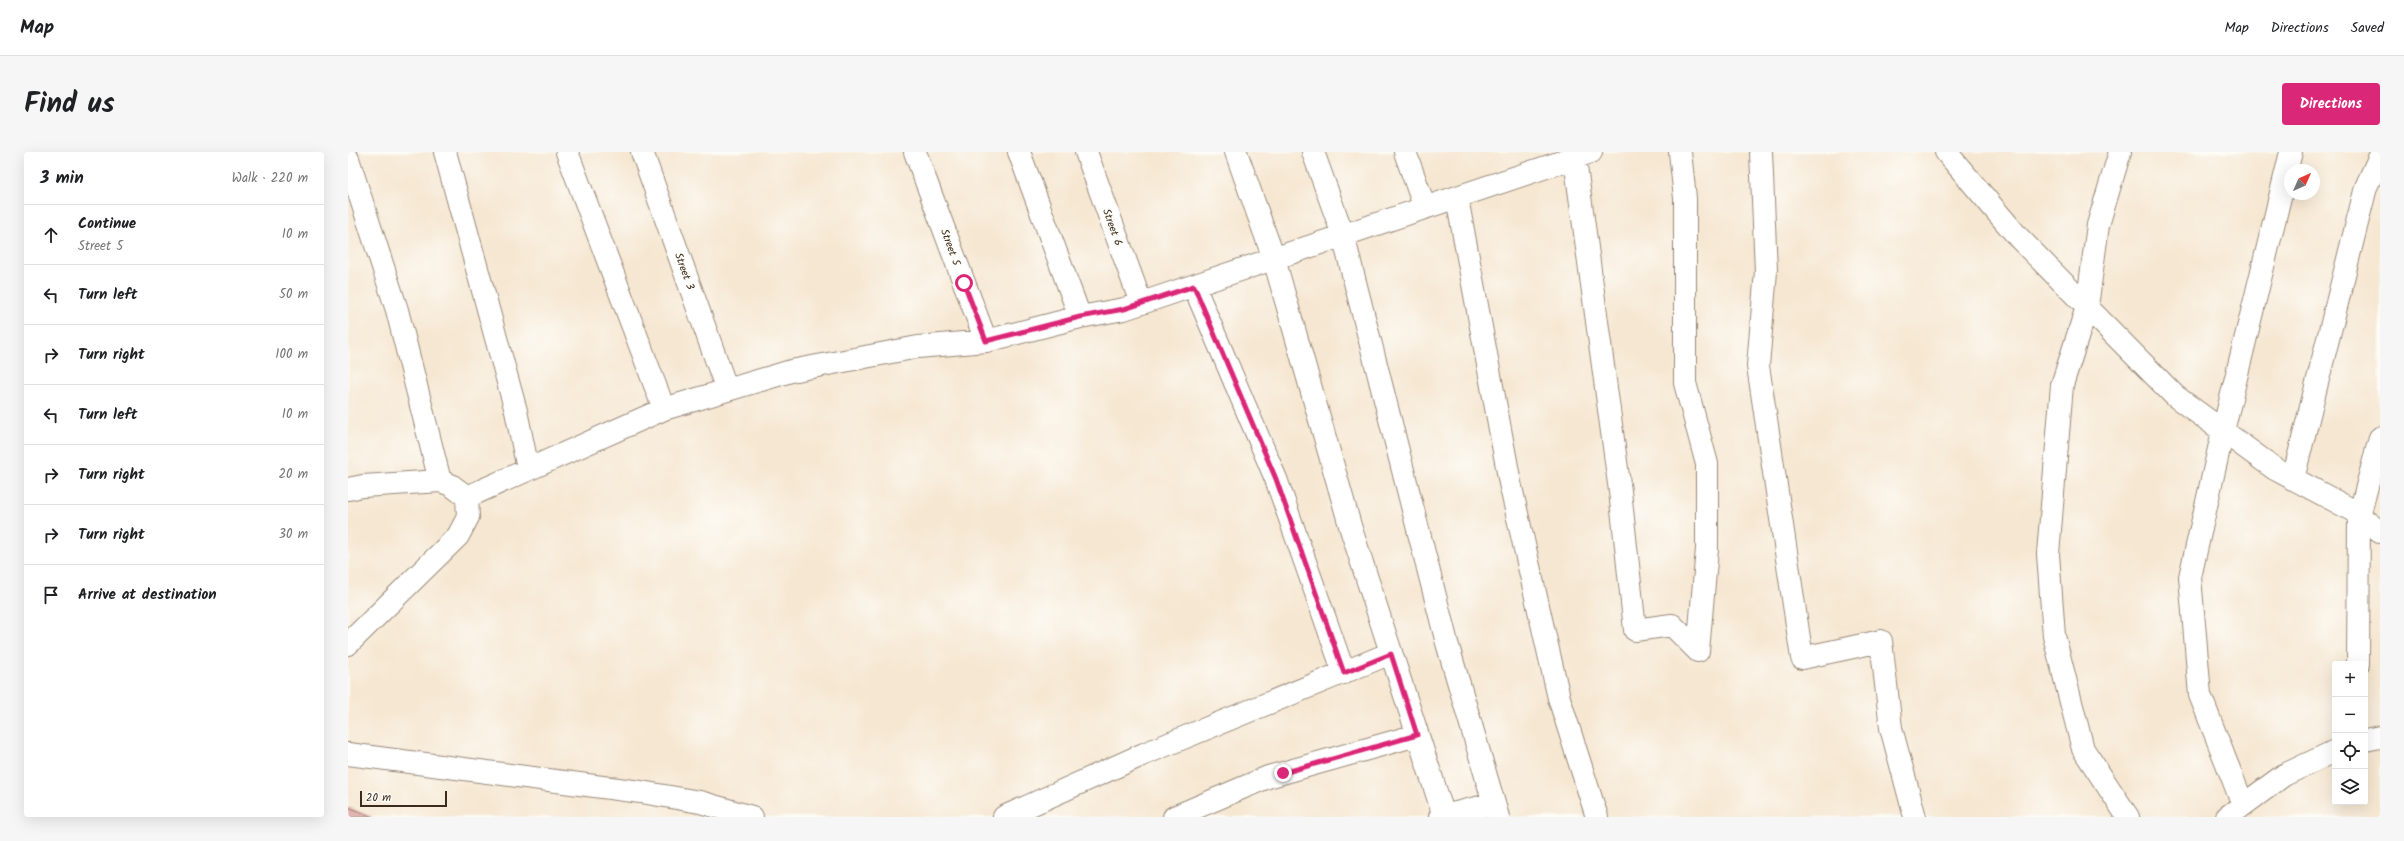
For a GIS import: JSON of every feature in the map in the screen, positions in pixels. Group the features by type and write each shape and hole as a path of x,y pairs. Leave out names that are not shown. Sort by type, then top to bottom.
{"street":[{"path":"445,152 516,411 528,469"},
{"path":"567,152 664,408"},
{"name":"Street 3","path":"642,152 727,390"},
{"name":"Street 5","path":"915,152 986,341"},
{"path":"1019,152 1080,317"},
{"name":"Street 6","path":"1086,152 1141,303"},
{"path":"1236,152 1274,259 1351,529 1442,817 1496,810 1447,643 1343,235 1313,152"},
{"path":"1405,152 1424,208"},
{"path":"467,497 664,408 791,371 896,351 986,341 1080,317 1124,309 1457,198 1580,154 1635,630 1672,625 1698,651 1707,548 1707,464 1685,382 1684,198 1680,152"},
{"path":"1762,152 1766,271 1758,366 1802,658 1881,641 1891,728 1915,817"},
{"path":"1946,152 2019,238 2175,396 2275,469 2359,516 2380,532"},
{"path":"2120,152 2098,225 2087,306 2062,385 2048,554 2054,636 2083,749 2128,817"},
{"path":"2291,152 2223,431 2190,577 2200,695 2235,811 2284,775 2332,752"},
{"path":"2293,479 2366,187 2380,156"},
{"path":"348,159 396,310 440,481"},
{"path":"1457,198 1515,506 1558,698 1597,817"},
{"path":"1194,286 1276,479 1344,673"},
{"path":"2358,661 2359,516 2380,438"},
{"path":"348,489 363,486 440,481 451,485 467,497"},
{"path":"348,644 458,536 468,517 467,497"},
{"path":"1004,817 1144,754 1391,654"},
{"path":"1174,817 1268,777 1417,735"},
{"path":"2368,739 2380,737"},
{"path":"348,754 641,792 700,802 752,817"}],"building":[{"path":"348,807 373,817 348,817"}],"route":[{"path":"964,283 986,341 1080,317 1124,309 1194,286 1276,479 1344,673 1391,654 1417,735 1283,773"}]}
